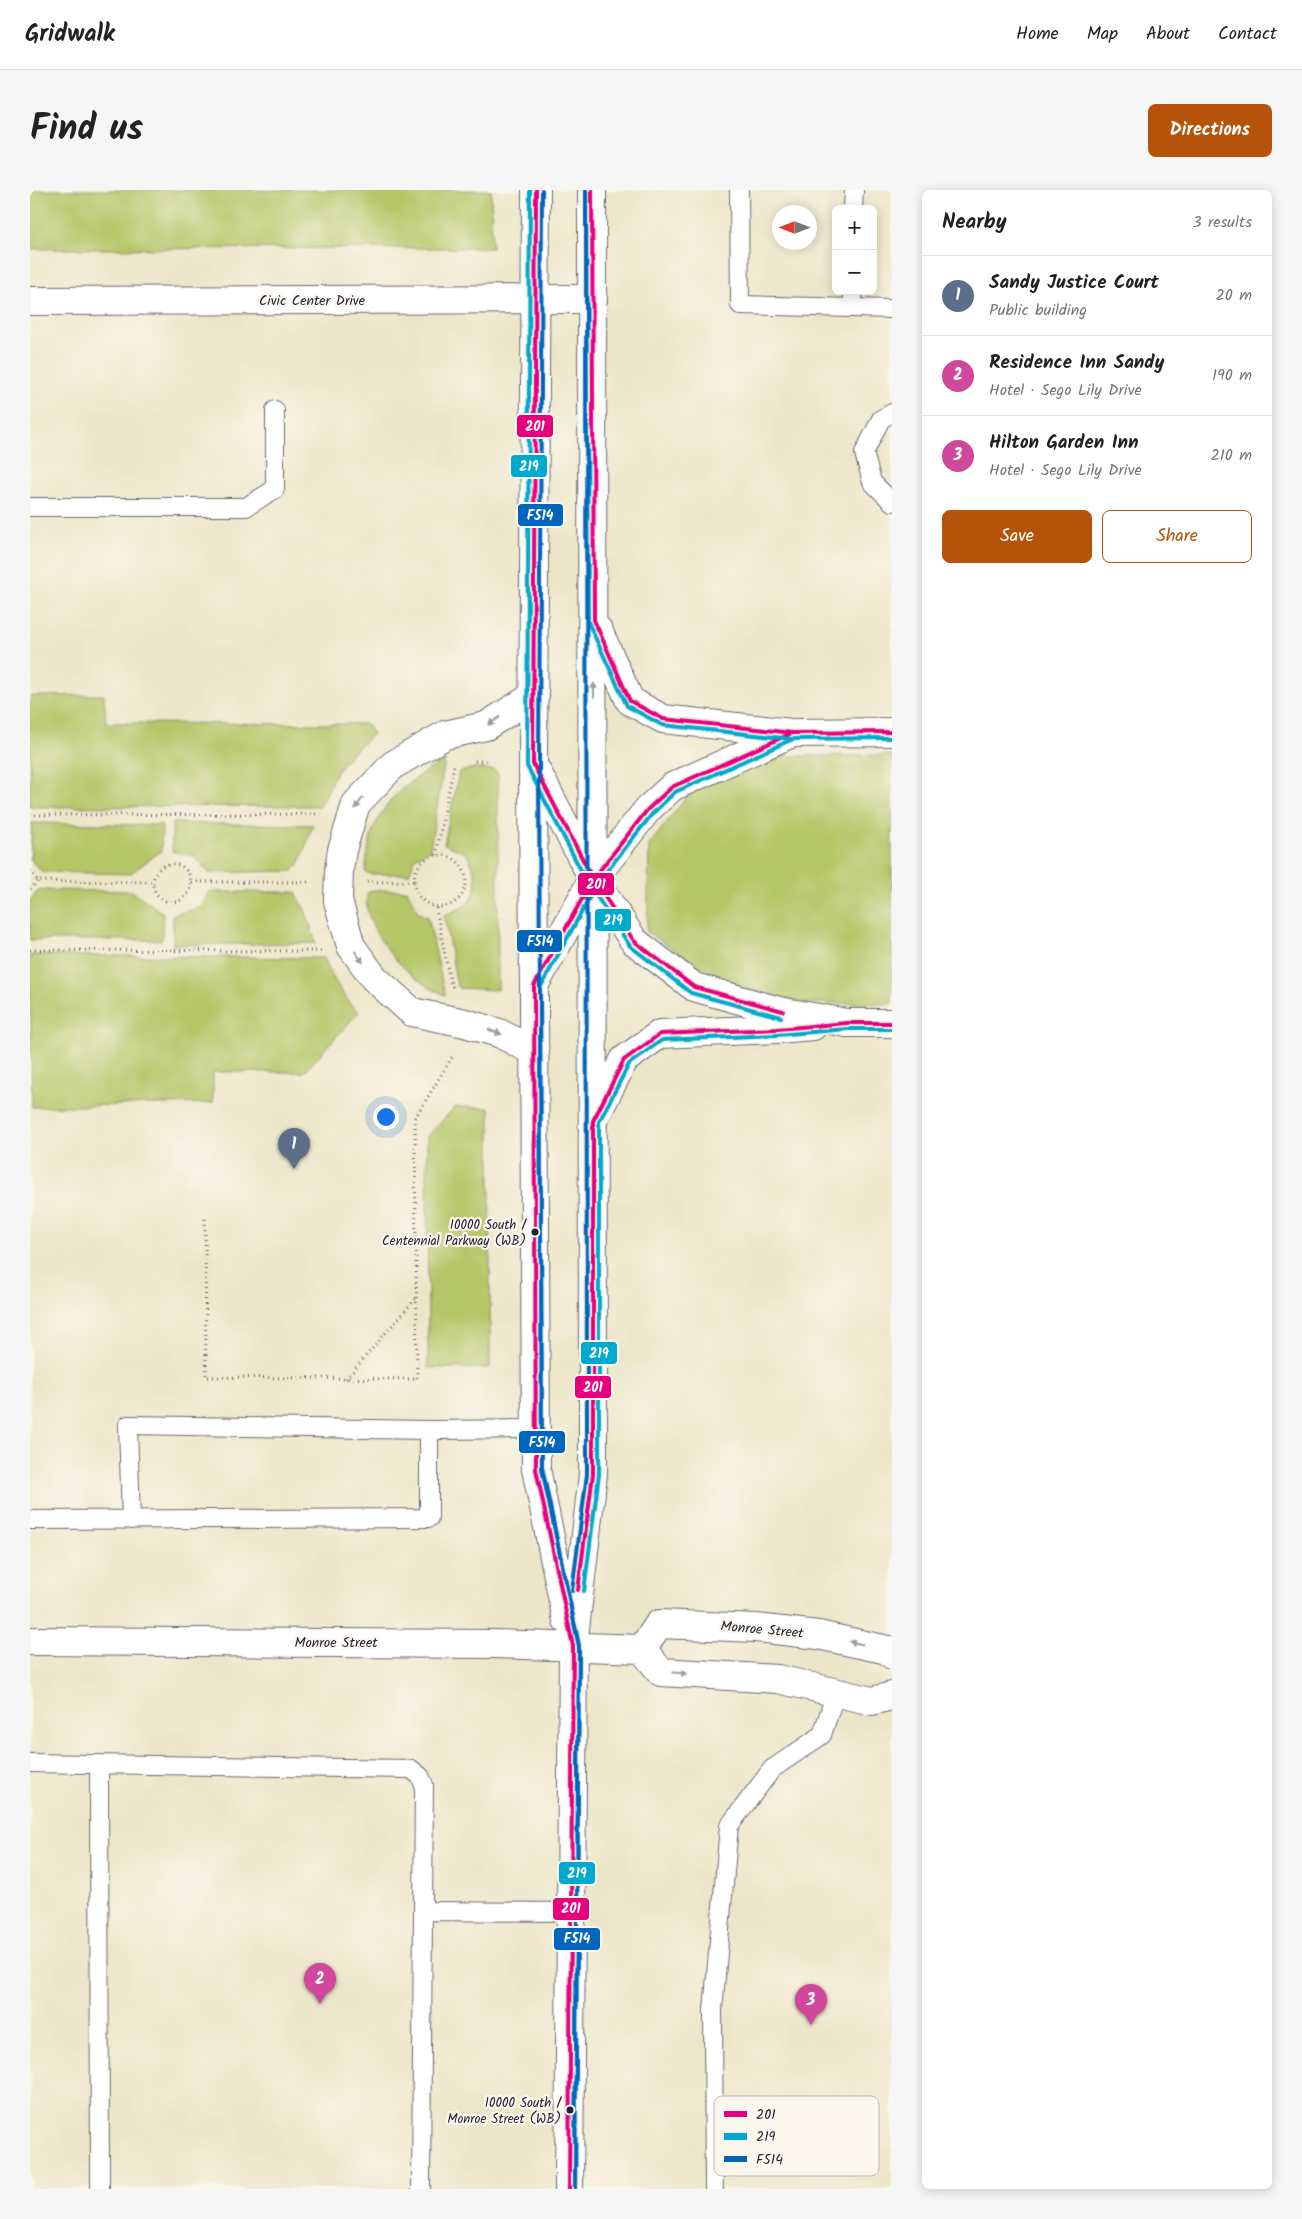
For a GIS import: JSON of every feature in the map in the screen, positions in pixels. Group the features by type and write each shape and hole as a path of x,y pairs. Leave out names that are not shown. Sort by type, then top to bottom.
{"main road":[{"path":"536,190 535,695 533,764 536,1469 572,1646"},
{"path":"569,2189 572,1646 593,1474 594,620 592,190"},
{"name":"Civic Center Drive","path":"30,301 593,299"},
{"path":"594,620 630,701 663,719 792,733 892,732"},
{"path":"535,695 486,726 445,735 393,765 356,804 341,856 338,901 351,946 374,978 412,1012 499,1032 535,1052"},
{"path":"534,986 593,879 648,809 672,787 792,733"},
{"path":"533,764 593,879 634,941 694,987 779,1011 847,1023"},
{"path":"593,1121 624,1060 660,1034 777,1029 847,1023 892,1023"},
{"name":"Monroe Street","path":"30,1641 572,1646 642,1649 659,1624 756,1628 818,1635 888,1650 892,1655"},
{"path":"642,1649 661,1672 778,1679 872,1701 892,1696"}],"lane":[{"path":"739,190 740,305 853,299 892,309"},
{"path":"854,190 854,205"},
{"path":"30,507 246,507 275,489 275,410"},
{"path":"892,413 880,419 864,453 872,482 892,502"},
{"path":"131,1520 128,1425 429,1430 536,1429"},
{"path":"30,1520 429,1518 429,1430"},
{"path":"714,2189 714,2010 729,1826 772,1769 822,1735 836,1692"},
{"path":"30,1763 411,1769 420,1776 424,1785 421,2189"},
{"path":"99,1764 100,2189"},
{"path":"423,1911 571,1912"}],"path":[{"path":"471,761 487,761"},
{"path":"436,855 451,774 455,762"},
{"path":"30,815 353,814"},
{"path":"436,855 446,855 454,858 466,872 467,882 466,890 454,904 436,908 422,900 417,893 414,881 417,869 422,862 436,855"},
{"path":"172,864 185,869 192,882 187,897 172,904 157,897 152,882 158,869 172,864"},
{"path":"30,871 38,881"},
{"path":"30,889 38,881 152,882"},
{"path":"363,882 414,881"},
{"path":"192,882 317,882"},
{"path":"436,908 450,981 454,992 462,993"},
{"path":"30,950 355,951"},
{"path":"206,1219 206,1377 417,1379 415,1118 454,1054"},
{"path":"346,1378 417,1296"}],"green space":[{"path":"30,190 491,190 492,248 30,249"},
{"path":"104,695 106,723 366,724 373,734 341,766 319,806 30,807 30,696"},
{"path":"892,755 892,1004 804,1003 728,984 647,932 649,845 689,794 773,756"},
{"path":"445,760 430,849 415,858 409,874 370,874 365,872 372,833 384,809 411,781"},
{"path":"474,768 495,770 498,775 498,990 459,988 457,986 444,915 466,905 474,893 474,872 466,853 444,844 459,772"},
{"path":"32,823 162,825 161,851 130,874 42,872 30,859"},
{"path":"172,823 313,825 299,865 293,871 209,873 194,856 172,851"},
{"path":"39,890 132,891 163,913 162,940 30,940 30,900"},
{"path":"374,890 407,890 418,913 428,917 445,995 414,977 383,944 369,917 368,892"},
{"path":"209,892 296,892 306,912 316,943 173,945 173,915 201,907"},
{"path":"30,955 324,958 343,994 359,1012 304,1072 213,1072 213,1103 32,1107"},
{"path":"455,1107 490,1108 490,1368 428,1368 427,1136"}],"transit line":[{"name":"219","path":"530,190 527,766 587,882 630,946 691,993 781,1017"},
{"name":"201","path":"536,190 533,764 593,879 634,941 694,987 783,1011"},
{"name":"F514","path":"542,190 539,764 542,1468 579,1646 575,2189"},
{"name":"219","path":"586,190 588,622 627,706 662,725 792,739"},
{"name":"F514","path":"572,1591 587,1474 586,190"},
{"name":"201","path":"592,190 594,620 630,701 663,719 793,733"},
{"name":"201","path":"569,2189 573,1646 536,1469 534,986 593,879 648,809 672,787 792,733 892,732"},
{"name":"219","path":"575,2189 579,1646 542,1468 540,988 598,882 653,813 675,792 793,739 892,738"},
{"name":"201","path":"578,1590 593,1474 593,1121 624,1060 660,1034 777,1029 847,1023 892,1023"},
{"name":"219","path":"584,1591 599,1474 599,1122 629,1064 662,1040 777,1035 847,1029 892,1029"}],"place":[{"name":"Sandy Justice Court","path":"294,1169"},
{"name":"10000 South / Centennial Parkway (WB)","path":"535,1232"},
{"name":"Residence Inn Sandy","path":"320,2004"},
{"name":"Hilton Garden Inn","path":"811,2025"},
{"name":"10000 South / Monroe Street (WB)","path":"570,2110"}]}
